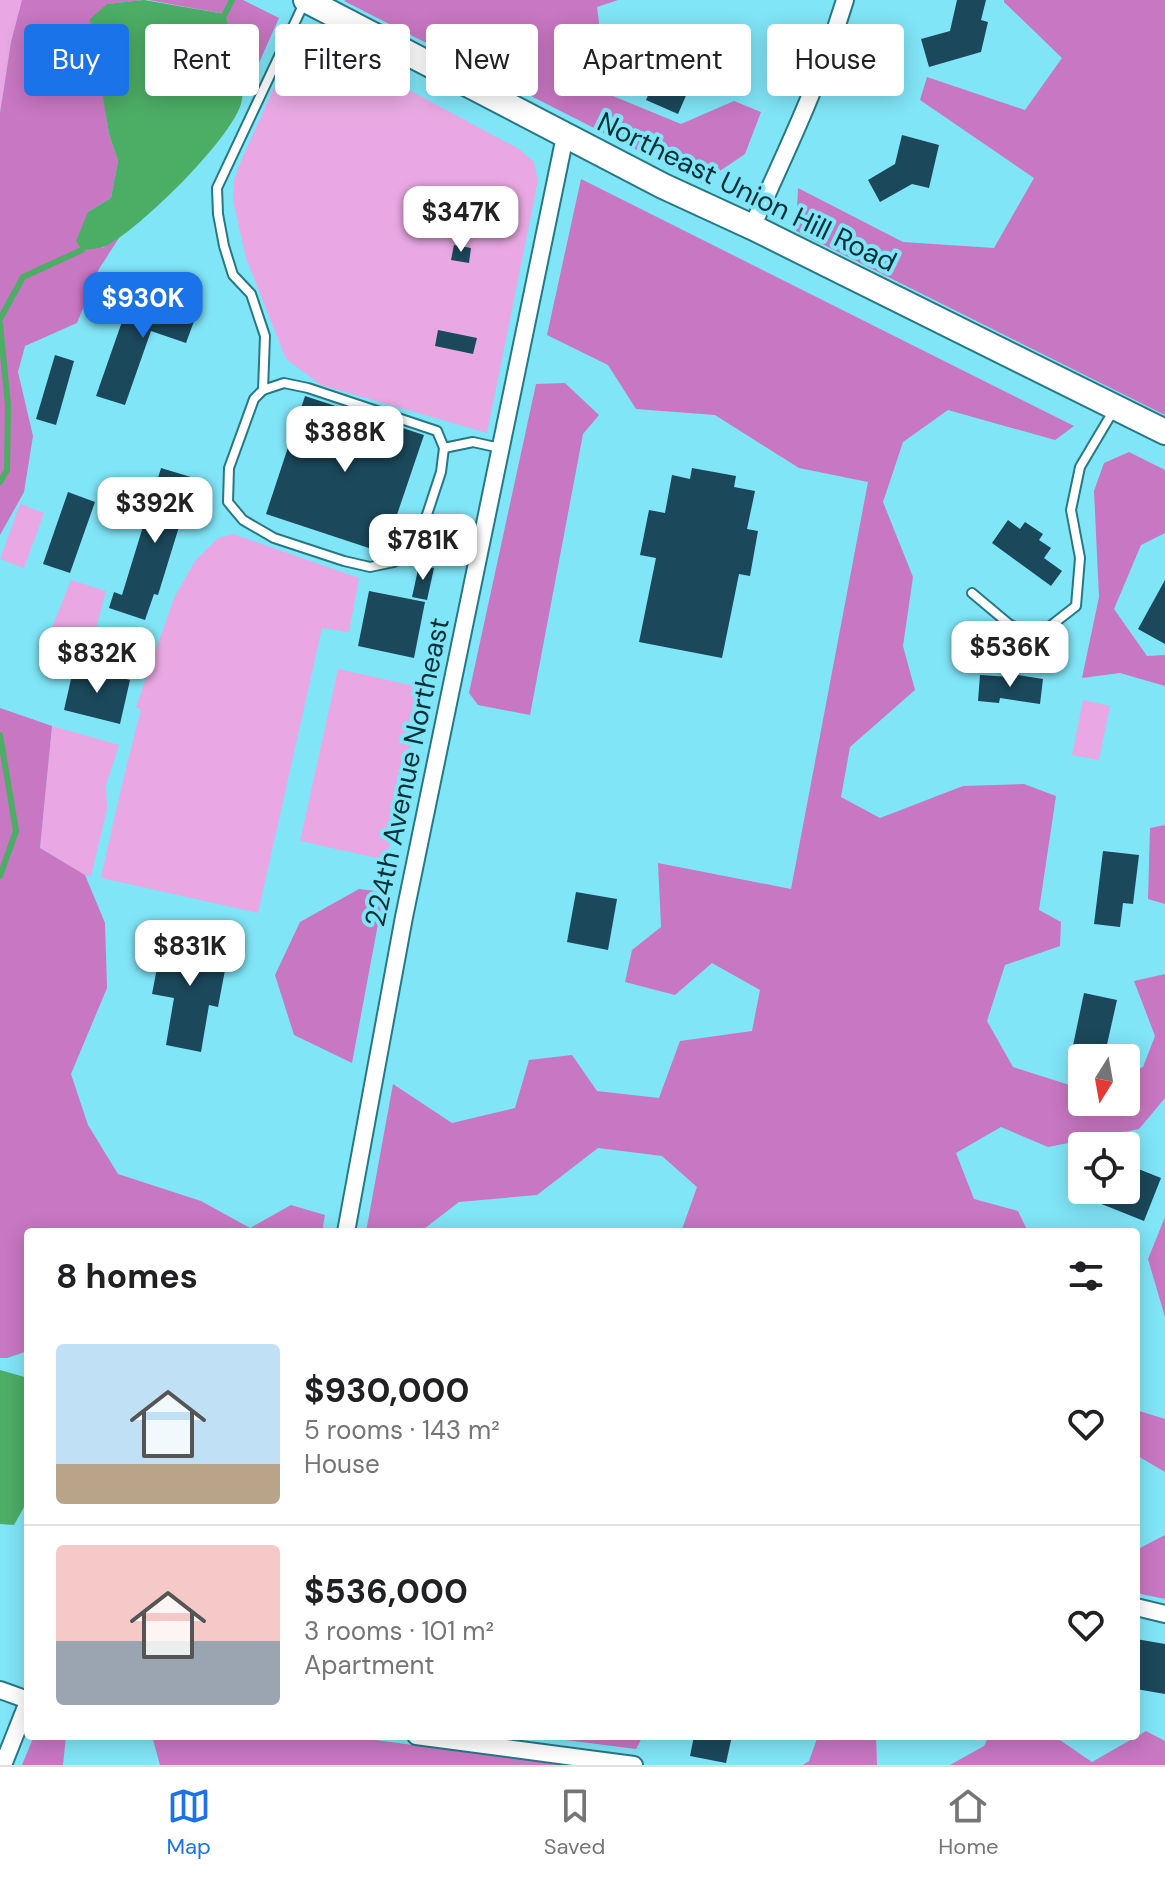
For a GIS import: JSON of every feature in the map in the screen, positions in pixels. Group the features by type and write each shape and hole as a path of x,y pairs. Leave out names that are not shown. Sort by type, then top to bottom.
{"street":[{"name":"Northeast Union Hill Road","path":"306,0 663,186 1165,432"},
{"path":"752,227 818,79 845,0"},
{"name":"224th Avenue Northeast","path":"347,1228 406,903 565,136"},
{"path":"1140,1608 1165,1614"},
{"path":"0,1690 24,1699"},
{"path":"3,1765 24,1711"},
{"path":"446,1740 634,1765"}],"lane":[{"path":"263,390 265,336 251,294 233,275 218,214 217,188 306,0"},
{"path":"284,383 308,388 437,431 444,448 441,472 415,551 394,562 370,567 274,538 243,520 228,502 229,468 254,399 263,390 284,383"},
{"path":"972,593 1009,624 1035,638 1076,606 1080,558 1071,510 1080,467 1115,407"},
{"path":"444,448 473,442 500,448"}],"shaded area":[{"path":"0,0 22,0 11,42 0,113"},
{"path":"22,0 144,0 108,4 106,24 24,24 24,96 103,96 109,134 118,161 111,198 88,212 102,248 119,238 99,269 77,323 25,346 18,372 33,436 24,492 0,535 0,113 11,42"},
{"path":"144,0 225,14 228,24 145,24 145,96 242,96 233,120 220,139 161,203 106,246 82,250 76,241 88,212 111,198 118,161 109,134 103,96 129,96 129,24 91,24 90,19 107,4"},
{"path":"148,0 243,0 279,18 259,63 259,24 228,24 225,14"},
{"path":"618,0 597,7 599,24 554,24 554,96 613,96 681,124 734,101 761,112 745,154 702,183 531,96 538,96 538,24 426,24 426,43 410,35 410,24 389,24 344,1"},
{"path":"1004,0 1165,0 1165,415 796,231 798,188 903,242 994,248 1034,178 920,100 927,77 1025,110 1062,58"},
{"path":"275,85 275,96 410,96 410,91 519,149 534,162 538,181 487,433 321,385 286,359 246,258 233,201 234,180"},
{"path":"581,179 1074,426 1055,440 948,410 903,442 883,502 913,577 903,646 915,690 850,747 841,797 880,818 963,786 1024,784 1056,796 1039,910 1061,922 1060,946 1005,965 987,1021 1013,1067 1068,1084 1068,1116 1140,1116 1140,1068 1155,1036 1134,981 1165,974 1165,1098 1139,1129 1068,1132 1068,1143 1048,1147 1001,1127 956,1153 974,1199 1018,1211 1026,1228 682,1228 697,1187 662,1156 598,1148 537,1195 459,1202 425,1228 367,1228 393,1084 452,1123 515,1108 529,1060 572,1055 597,1091 659,1098 680,1041 752,1031 760,990 712,963 675,995 625,982 632,950 661,927 658,863 791,889 868,482 799,468 715,415 636,409 608,365 547,335"},
{"path":"565,383 599,415 583,434 530,715 478,705 469,693 536,384"},
{"path":"1129,452 1165,470 1165,533 1141,545 1114,609 1147,656 1165,655 1165,686 1120,673 1082,678 1099,597 1094,491 1104,463"},
{"path":"20,504 44,513 24,568 0,559"},
{"path":"233,534 359,578 349,632 322,628 258,913 101,878 141,710 136,707 174,598 195,561 218,538"},
{"path":"71,580 106,591 88,658 44,647"},
{"path":"338,669 423,688 386,860 300,841"},
{"path":"1083,700 1110,706 1099,760 1072,755"},
{"path":"0,708 52,726 40,848 85,875 105,923 107,988 71,1074 88,1125 118,1174 201,1201 250,1228 24,1228 24,1352 0,1358"},
{"path":"52,726 119,745 106,785 107,809 91,876 40,848"},
{"path":"1165,825 1165,904 1148,899 1150,828"},
{"path":"359,889 384,892 352,1063 294,1035 275,975 300,922"},
{"path":"291,1205 325,1215 323,1228 250,1228"},
{"path":"1165,1217 1165,1317 1148,1259"},
{"path":"0,1370 24,1377 24,1507 14,1525 0,1524"},
{"path":"1140,1411 1165,1419 1165,1472 1140,1457"},
{"path":"1165,1535 1165,1599 1140,1594 1140,1548"},
{"path":"1146,1731 1165,1741 1165,1765 950,1765 984,1746 987,1740 1060,1740 1092,1762 1130,1740 1140,1740 1140,1734"},
{"path":"32,1740 66,1740 63,1765 22,1765"},
{"path":"153,1740 375,1740 565,1765 160,1765"},
{"path":"565,1740 641,1740 636,1749"},
{"path":"817,1740 876,1740 877,1765 803,1765 809,1761"}],"building":[{"path":"957,0 986,0 981,20 988,22 981,52 929,67 921,39 950,31"},
{"path":"648,96 686,96 678,114 646,100"},
{"path":"902,135 939,145 929,188 912,184 880,202 868,180 895,164"},
{"path":"454,245 471,248 469,263 451,260"},
{"path":"132,293 169,307 174,293 201,302 186,343 151,331 125,405 96,396"},
{"path":"438,330 477,338 473,354 435,346"},
{"path":"55,355 74,361 56,425 36,419"},
{"path":"305,396 424,435 384,553 266,514"},
{"path":"161,468 194,478 158,595 154,594 145,620 109,608 114,592 122,595"},
{"path":"692,468 736,476 734,487 755,491 747,529 758,531 750,576 739,574 722,658 639,642 656,558 640,555 649,510 665,513 672,475 690,479"},
{"path":"68,492 95,502 70,573 43,564"},
{"path":"1008,520 1020,529 1025,522 1043,534 1039,540 1051,548 1044,558 1062,571 1051,586 992,543"},
{"path":"419,565 434,568 427,600 412,597"},
{"path":"1165,580 1165,644 1138,629"},
{"path":"369,591 425,602 414,658 358,646"},
{"path":"74,666 130,680 120,724 64,710"},
{"path":"1011,674 1043,679 1040,704 1000,698 999,703 978,701 980,675 1010,677"},
{"path":"1103,851 1139,855 1133,904 1123,903 1120,927 1094,924"},
{"path":"576,892 617,899 608,950 567,942"},
{"path":"163,937 229,949 218,1007 209,1005 201,1052 166,1045 174,998 152,994"},
{"path":"1084,993 1117,1000 1107,1044 1073,1044"},
{"path":"1140,1170 1161,1178 1144,1221 1102,1204 1140,1204"},
{"path":"1140,1640 1165,1644 1165,1694 1140,1690"},
{"path":"693,1740 731,1740 726,1763 690,1756"}],"waterway":[{"path":"225,14 232,0"},
{"path":"0,319 23,277 82,250"},
{"path":"0,324 8,405 7,470 0,482"},
{"path":"0,735 16,831 0,876"}]}
